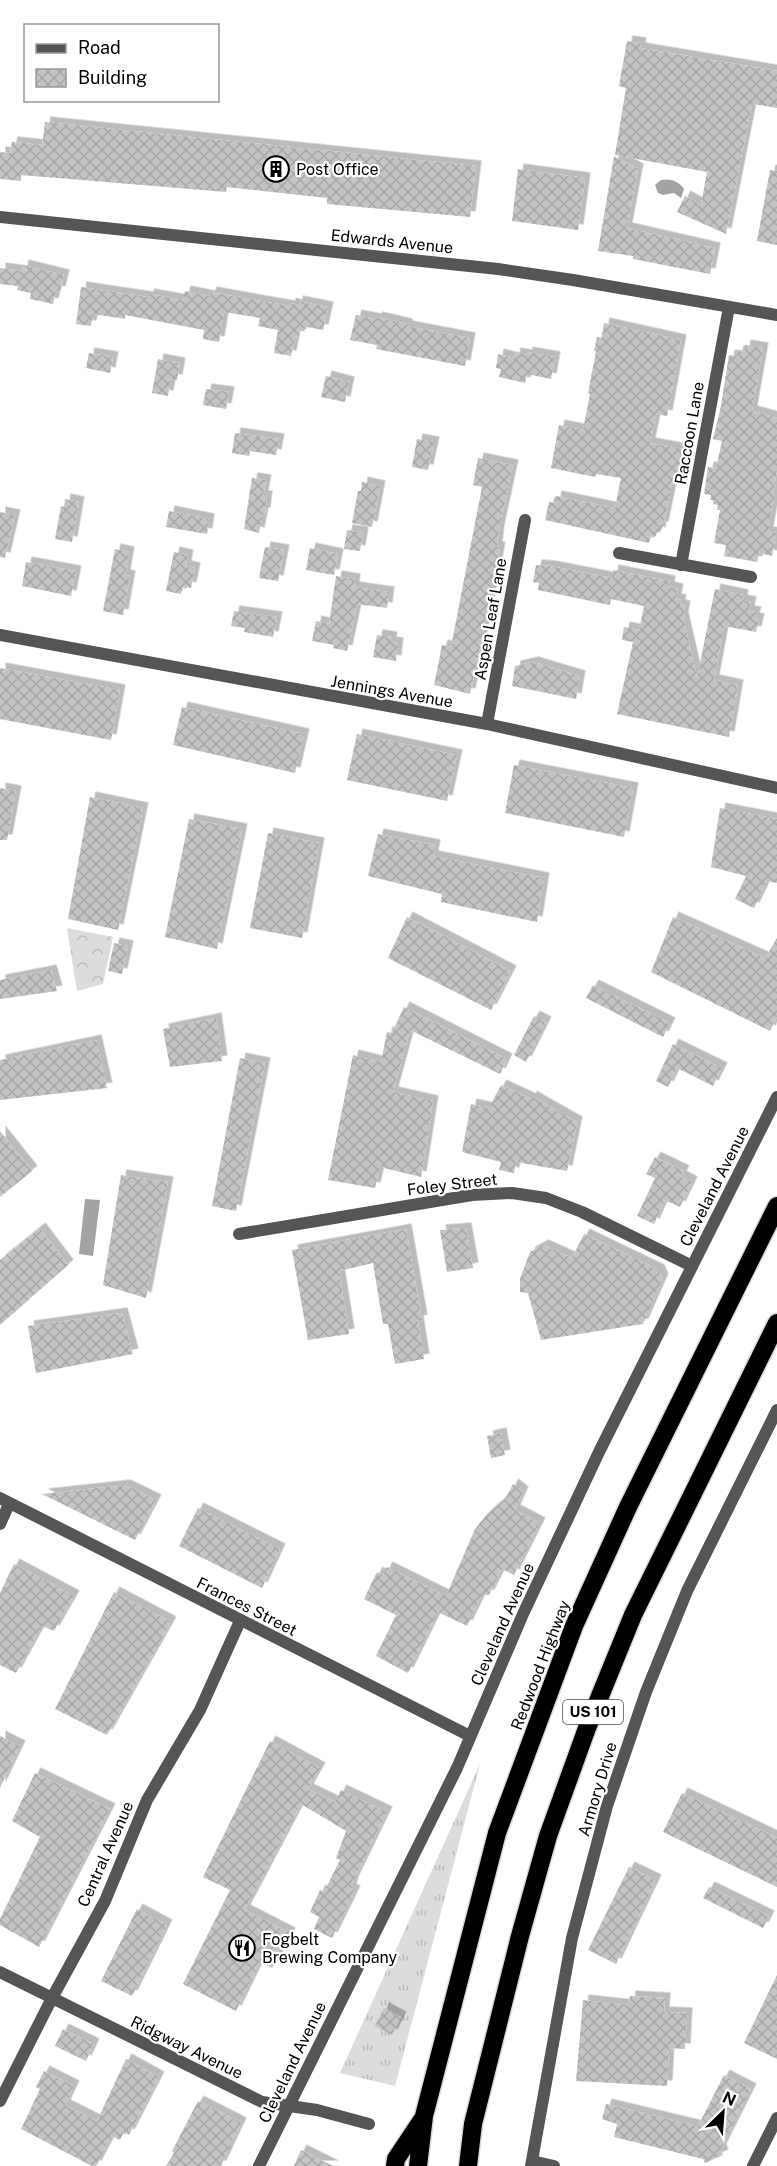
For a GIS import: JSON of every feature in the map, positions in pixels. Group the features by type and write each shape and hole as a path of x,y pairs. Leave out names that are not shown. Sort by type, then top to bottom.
{"highway":[{"name":"Redwood Highway","path":"418,2166 424,2116 497,1833 570,1637 628,1507 777,1206"},
{"name":"US 101","path":"470,2166 473,2124 520,1936 548,1836 587,1728 633,1615 777,1323"},
{"path":"395,2166 396,2159 424,2116"}],"street":[{"name":"Edwards Avenue","path":"0,217 498,269 777,315"},
{"name":"Raccoon Lane","path":"681,565 729,307"},
{"name":"Aspen Leaf Lane","path":"487,724 525,520"},
{"path":"620,553 751,577"},
{"name":"Jennings Avenue","path":"0,636 487,724 777,788"},
{"name":"Cleveland Avenue","path":"259,2166 457,1768 523,1614 599,1452 777,1096"},
{"name":"Foley Street","path":"239,1234 472,1195 512,1193 546,1198 582,1212 692,1266"},
{"name":"Armory Drive","path":"532,2163 572,1938 607,1806 646,1692 687,1591 777,1410"},
{"path":"0,1524 5,1501"},
{"name":"Frances Street","path":"5,1501 470,1736"},
{"name":"Central Avenue","path":"0,2101 52,1998 105,1901 147,1800 200,1710 240,1621"},
{"name":"Ridgway Avenue","path":"0,1972 262,2102 317,2110 369,2124"},
{"path":"753,2166 777,2118"},
{"path":"532,2163 554,2166"}],"green space":[{"path":"67,928 113,937 103,984 77,991"},
{"path":"480,1764 395,2086 340,2073"}],"shaded area":[{"path":"661,180 671,180 680,184 684,189 681,198 674,193 663,195 658,193 655,185"},
{"path":"85,1199 100,1200 93,1256 79,1254"}],"building":[{"path":"627,41 641,43 640,48 777,71 777,108 753,104 751,108 726,234 677,212 685,196 701,205 707,172 615,155 626,88 619,86"},
{"path":"45,122 476,166 470,217 327,204 327,198 227,187 226,192 21,175 21,181 0,179 0,152 10,153 12,142 42,145"},
{"path":"614,156 638,169 627,228 715,248 710,274 633,259 633,256 598,251"},
{"path":"518,169 585,178 578,230 512,221"},
{"path":"770,170 777,171 777,245 757,241"},
{"path":"23,265 64,275 60,292 56,291 53,304 30,299 31,293 17,290 18,286 0,284 0,268 22,271"},
{"path":"81,287 183,300 185,291 210,296 211,292 290,306 290,303 297,305 297,301 328,307 323,330 307,327 300,329 299,337 295,336 291,356 274,353 278,330 258,326 260,318 224,312 219,342 203,339 204,330 125,315 125,319 93,314 91,326 76,324"},
{"path":"356,315 376,319 377,317 407,324 407,326 470,338 465,366 376,349 377,345 350,340"},
{"path":"604,323 681,340 667,416 656,414 650,443 683,449 676,484 672,484 663,527 656,536 651,535 649,543 545,520 549,502 555,503 556,496 615,508 621,478 596,474 595,477 551,468 559,425 583,430 596,351 594,351 597,337 602,338"},
{"path":"745,345 763,348 752,411 777,418 777,469 768,532 776,533 772,556 759,553 757,562 724,556 726,545 714,543 720,510 717,510 718,505 713,504 713,500 710,500 711,495 704,494 708,467 716,468 722,441 713,439 729,355 737,356 738,351 744,352"},
{"path":"527,352 555,357 551,379 527,374 525,383 499,377 501,369 496,368 498,354 514,358 515,353 527,355"},
{"path":"89,353 113,357 110,373 86,368"},
{"path":"158,359 180,363 177,380 171,379 168,396 152,393"},
{"path":"326,376 349,382 345,402 321,397"},
{"path":"206,389 229,392 226,409 203,405"},
{"path":"235,433 279,439 276,455 250,451 249,456 232,453"},
{"path":"417,439 434,442 428,470 412,467"},
{"path":"478,458 513,465 499,530 497,547 500,547 494,580 470,694 434,685 442,645 451,647 482,487 473,485"},
{"path":"252,478 266,480 263,496 267,496 265,513 263,513 259,533 244,529"},
{"path":"362,482 380,486 372,527 352,523"},
{"path":"65,499 79,502 72,542 55,539 61,506 64,507"},
{"path":"169,511 209,519 207,534 166,527"},
{"path":"0,512 15,515 5,558 0,557"},
{"path":"347,530 363,532 360,551 344,549"},
{"path":"265,547 284,550 278,581 259,578"},
{"path":"310,548 338,554 334,575 306,570"},
{"path":"115,549 129,552 125,575 130,576 123,615 103,611"},
{"path":"174,552 188,555 186,566 195,568 191,588 183,586 181,594 166,591"},
{"path":"26,562 76,571 71,596 22,586"},
{"path":"536,565 612,578 613,570 670,581 669,587 678,589 676,599 681,600 680,605 685,606 683,617 697,678 715,589 743,595 742,600 751,602 749,611 756,612 754,618 759,619 756,632 724,626 714,680 738,685 729,737 617,714 633,642 622,640 624,627 639,630 644,606 611,599 610,605 538,590 539,583 533,582"},
{"path":"336,576 355,579 354,587 389,592 387,608 357,604 347,651 333,648 334,645 312,641 316,621 329,624"},
{"path":"234,611 277,617 273,637 244,632 245,628 231,626"},
{"path":"377,635 392,637 391,642 398,643 396,661 373,657"},
{"path":"533,662 580,676 576,699 512,686 515,666"},
{"path":"0,668 120,690 111,740 0,719"},
{"path":"182,707 304,734 295,773 173,745"},
{"path":"357,734 457,755 447,801 347,780"},
{"path":"514,765 633,788 624,837 505,813"},
{"path":"0,788 16,791 7,840 0,840"},
{"path":"90,797 143,808 118,930 68,919"},
{"path":"720,808 777,819 777,883 767,881 754,908 735,899 746,876 711,867"},
{"path":"189,819 242,829 217,949 165,937"},
{"path":"268,833 319,843 302,938 250,928"},
{"path":"378,834 435,845 433,856 544,878 537,922 441,902 442,894 368,876"},
{"path":"407,917 511,971 491,1010 388,958"},
{"path":"673,917 765,958 777,938 777,1016 770,1031 651,972"},
{"path":"114,943 128,946 122,974 108,971"},
{"path":"51,970 57,991 0,999 0,980"},
{"path":"593,985 670,1023 663,1037 586,998"},
{"path":"404,1007 507,1059 500,1074 410,1030 393,1092 433,1101 421,1177 380,1167 375,1188 328,1180 353,1055 381,1062 387,1032 392,1033"},
{"path":"534,1016 546,1022 526,1062 514,1055"},
{"path":"216,1018 222,1061 170,1067 163,1029"},
{"path":"96,1040 107,1088 0,1100 0,1060"},
{"path":"673,1044 722,1068 713,1086 677,1068 668,1087 656,1081"},
{"path":"240,1058 265,1063 236,1211 212,1206"},
{"path":"501,1085 531,1099 531,1096 577,1122 567,1171 516,1162 514,1173 499,1170 501,1162 462,1152 471,1104 489,1108"},
{"path":"0,1131 32,1171 0,1197"},
{"path":"655,1157 684,1171 681,1176 692,1182 680,1207 665,1200 654,1224 637,1216 655,1178 646,1174"},
{"path":"121,1175 168,1182 146,1298 103,1285"},
{"path":"40,1228 68,1265 0,1325 0,1260"},
{"path":"466,1228 473,1268 447,1272 440,1230"},
{"path":"406,1229 422,1320 418,1321 424,1359 395,1364 388,1324 383,1324 373,1263 339,1271 349,1334 308,1340 292,1250"},
{"path":"584,1234 659,1270 663,1279 643,1324 541,1340 528,1293 520,1292 520,1279 530,1252 543,1245 572,1258"},
{"path":"122,1313 133,1354 36,1373 28,1326"},
{"path":"501,1433 505,1455 491,1458 487,1436"},
{"path":"513,1484 523,1492 515,1510 540,1523 514,1575 502,1569 489,1595 482,1595 467,1626 438,1612 408,1673 376,1656 396,1615 364,1599 377,1572 383,1575 387,1567 446,1596 475,1529 488,1513 505,1499"},
{"path":"125,1485 156,1500 135,1540 42,1494"},
{"path":"198,1508 280,1549 262,1588 179,1546"},
{"path":"14,1564 74,1596 54,1631 42,1626 16,1673 0,1665 0,1593"},
{"path":"114,1592 171,1622 107,1735 55,1709"},
{"path":"0,1736 20,1746 0,1788"},
{"path":"270,1741 320,1768 308,1789 335,1802 341,1790 387,1812 353,1882 351,1889 355,1891 332,1938 314,1929 319,1917 310,1912 320,1890 324,1892 340,1860 336,1858 346,1831 301,1804 245,1910 290,1933 272,1968 260,1962 236,2011 183,1984 230,1890 203,1877"},
{"path":"35,1773 110,1809 39,1947 0,1925 0,1919 40,1837 12,1821"},
{"path":"682,1793 777,1838 777,1887 663,1832"},
{"path":"629,1867 656,1880 616,1964 588,1950"},
{"path":"709,1887 769,1916 763,1928 703,1898"},
{"path":"137,1909 167,1925 132,1996 101,1981"},
{"path":"777,1975 777,2059 744,2043"},
{"path":"630,1996 665,1998 664,2012 687,2013 685,2049 669,2048 667,2086 576,2081 583,2000 629,2005"},
{"path":"384,2008 401,2017 392,2035 375,2026"},
{"path":"63,2029 94,2044 86,2061 55,2046"},
{"path":"126,2059 159,2077 129,2135 124,2132 120,2140 112,2136 96,2166 21,2129 40,2089 36,2087 44,2071 74,2086 65,2105 97,2121"},
{"path":"724,2075 751,2089 721,2149 723,2155 705,2163 703,2159 614,2137 617,2124 602,2119 606,2104 698,2126"},
{"path":"198,2101 241,2123 221,2166 166,2166 174,2153 172,2151"},
{"path":"301,2150 333,2166 294,2166"}],"place":[{"name":"Post Office","path":"276,169"},
{"name":"Fogbelt Brewing Company","path":"242,1948"}]}
